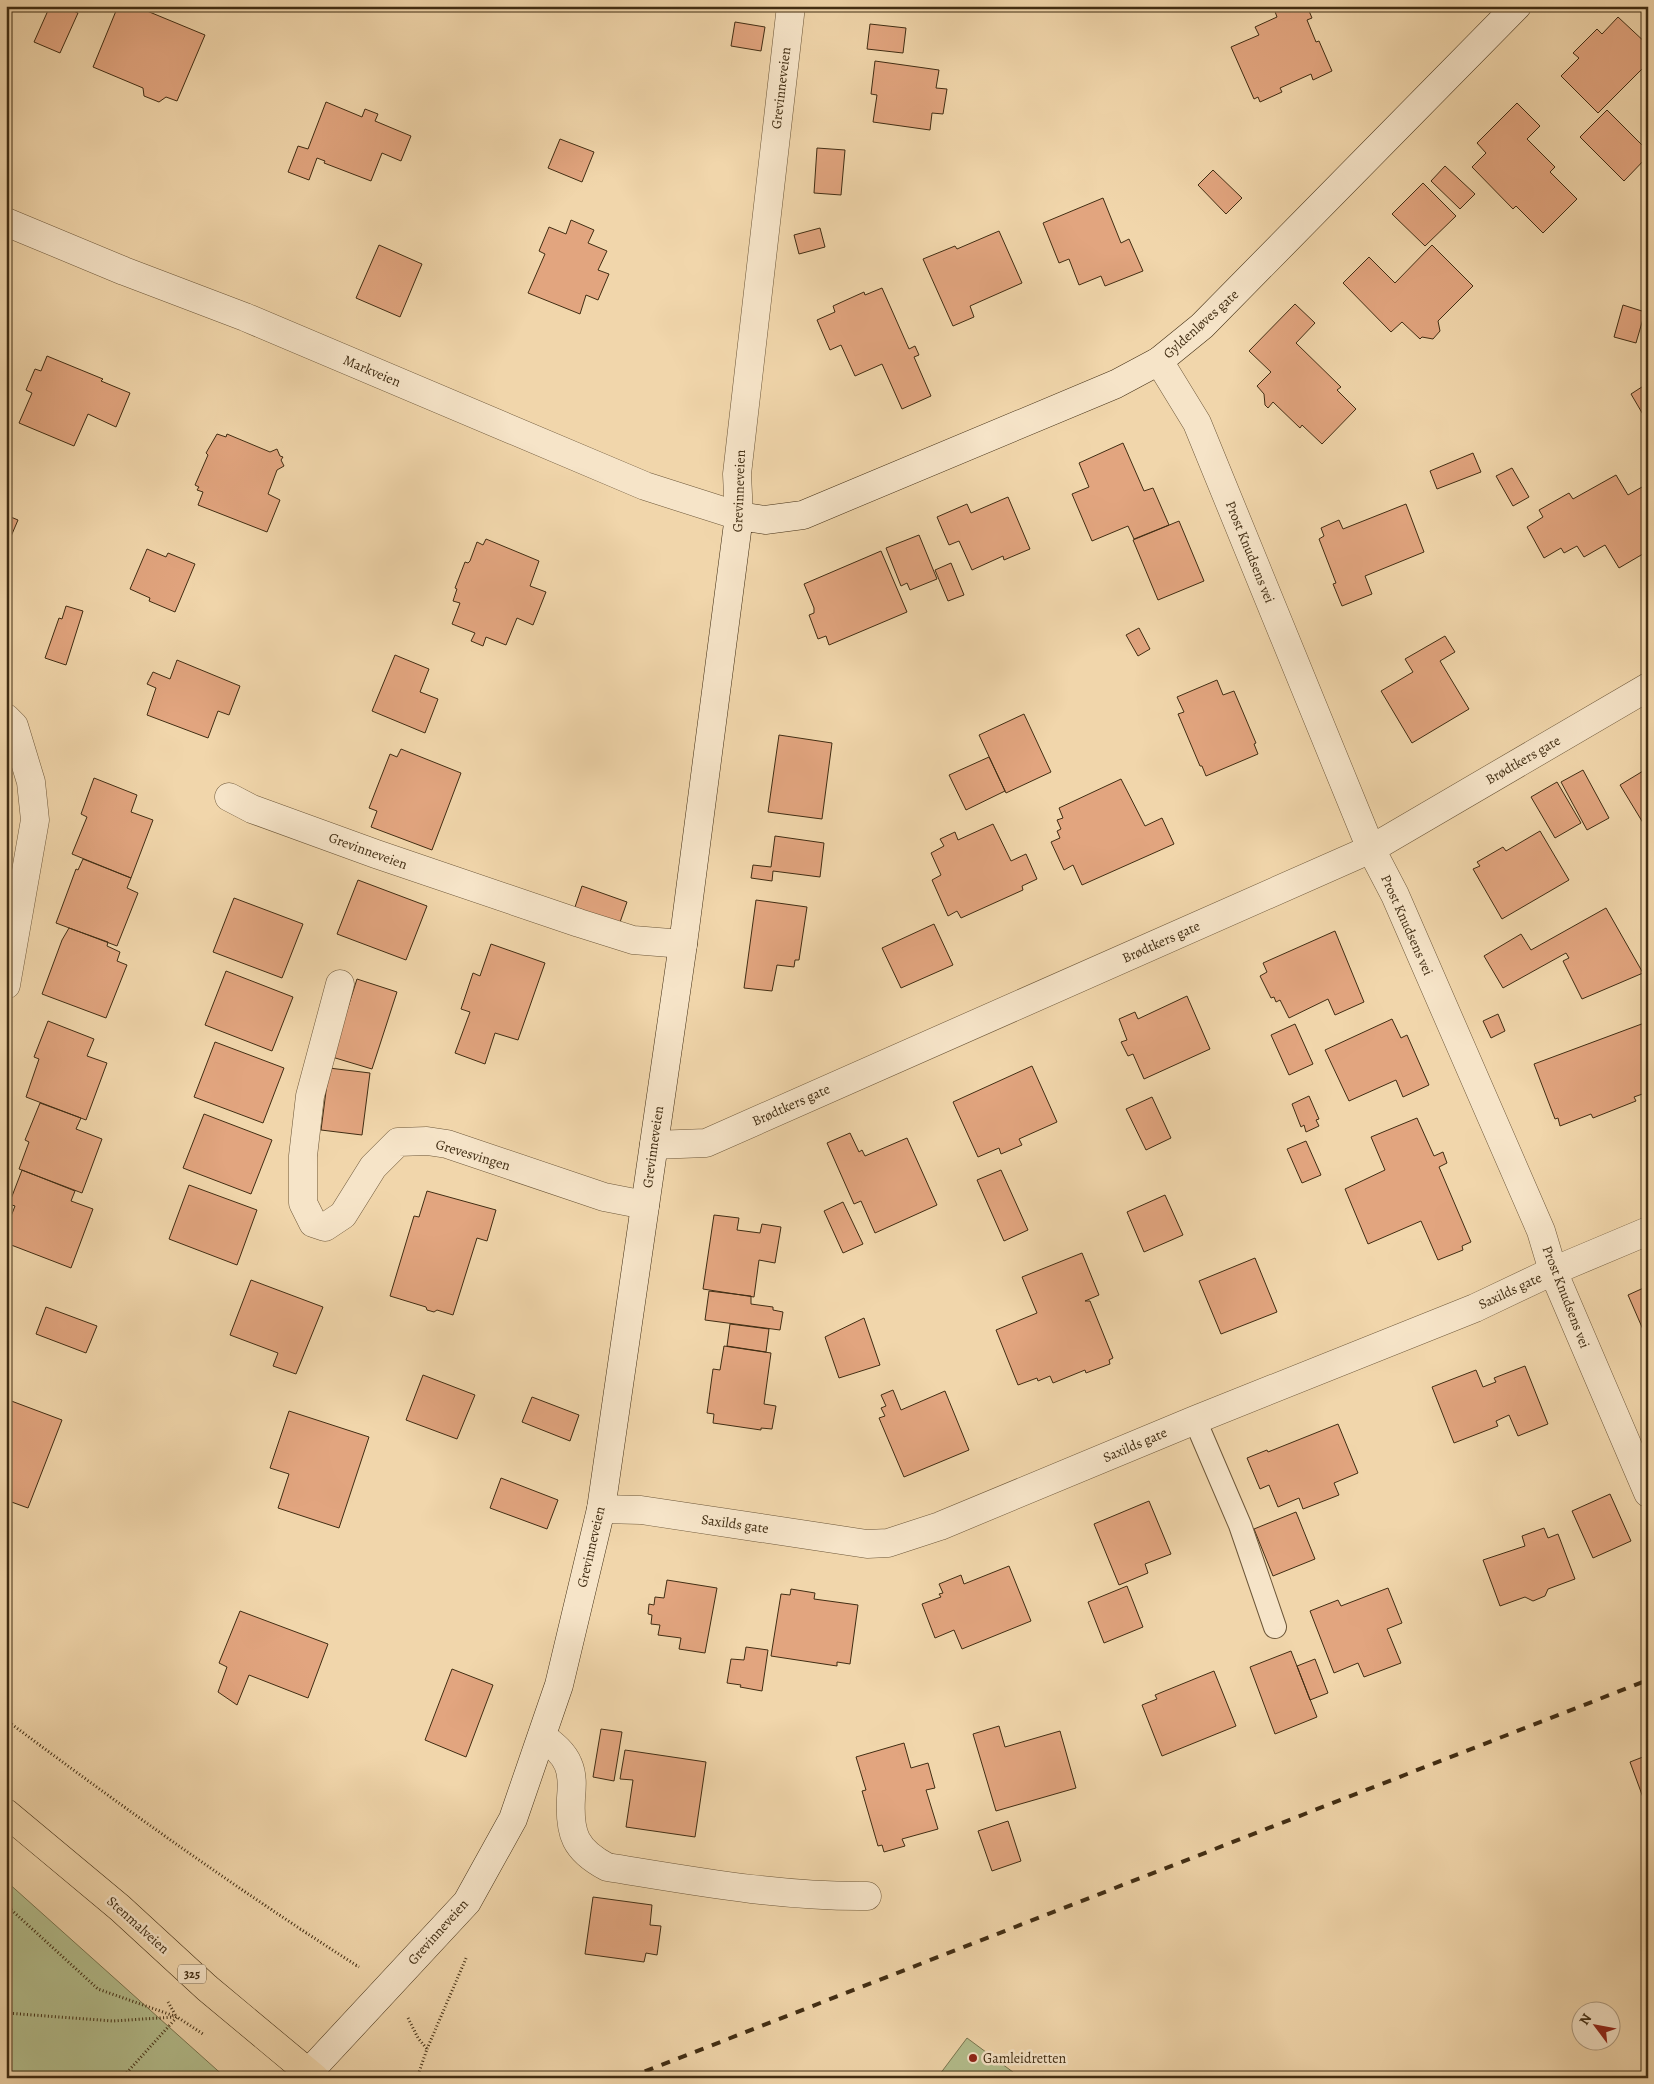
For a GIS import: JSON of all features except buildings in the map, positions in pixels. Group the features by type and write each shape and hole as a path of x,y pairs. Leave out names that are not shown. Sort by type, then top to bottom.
{"main road":[{"name":"Stenmalveien","path":"6,1813 120,1908 207,1988 312,2075"}],"street":[{"name":"Grevinneveien","path":"312,2075 467,1902 513,1819 559,1685 601,1509 682,944 739,516 737,474 791,6"},
{"name":"Gyldenløves gate","path":"739,516 765,520 803,516 1116,384 1159,361 1202,326 1517,6"},
{"name":"Markveien","path":"6,222 124,271 246,317 645,486 739,516"},
{"name":"Prost Knudsens vei","path":"1159,361 1197,423 1371,849 1394,895 1541,1230 1553,1270 1648,1492"},
{"name":"Brødtkers gate","path":"654,1145 706,1143 1371,849 1648,687"},
{"path":"6,718 14,726 31,782 35,820 6,985"},
{"name":"Grevinneveien","path":"229,797 252,809 376,854 579,924 633,940 682,944"},
{"name":"Grevesvingen","path":"340,984 308,1106 303,1156 303,1203 313,1223 325,1228 342,1214 373,1167 398,1142 427,1141 447,1144 604,1197 645,1205"},
{"name":"Saxilds gate","path":"601,1509 641,1510 867,1544 888,1543 940,1526 1195,1420 1475,1308 1553,1270 1648,1231"},
{"path":"542,1736 561,1752 568,1764 573,1784 572,1831 578,1846 591,1858 607,1867 745,1889 827,1896 867,1896"}],"lane":[{"path":"1195,1420 1240,1525 1274,1627"}],"path":[{"path":"6,1720 108,1796 278,1916 361,1969"},
{"path":"417,2078 427,2049 473,1942 475,1927 467,1902"},
{"path":"6,1905 98,1988 177,2017"},
{"path":"122,2078 177,2017 207,1988"},
{"path":"6,2013 113,2021 177,2017"},
{"path":"405,2013 418,2038 427,2049"}],"green space":[{"path":"6,1881 226,2078 6,2078"},
{"name":"Gamleidretten","path":"967,2038 1021,2078 937,2078"}],"railway":[{"path":"628,2078 1648,1680"}],"place":[{"name":"Gamleidretten","path":"973,2058"}]}
